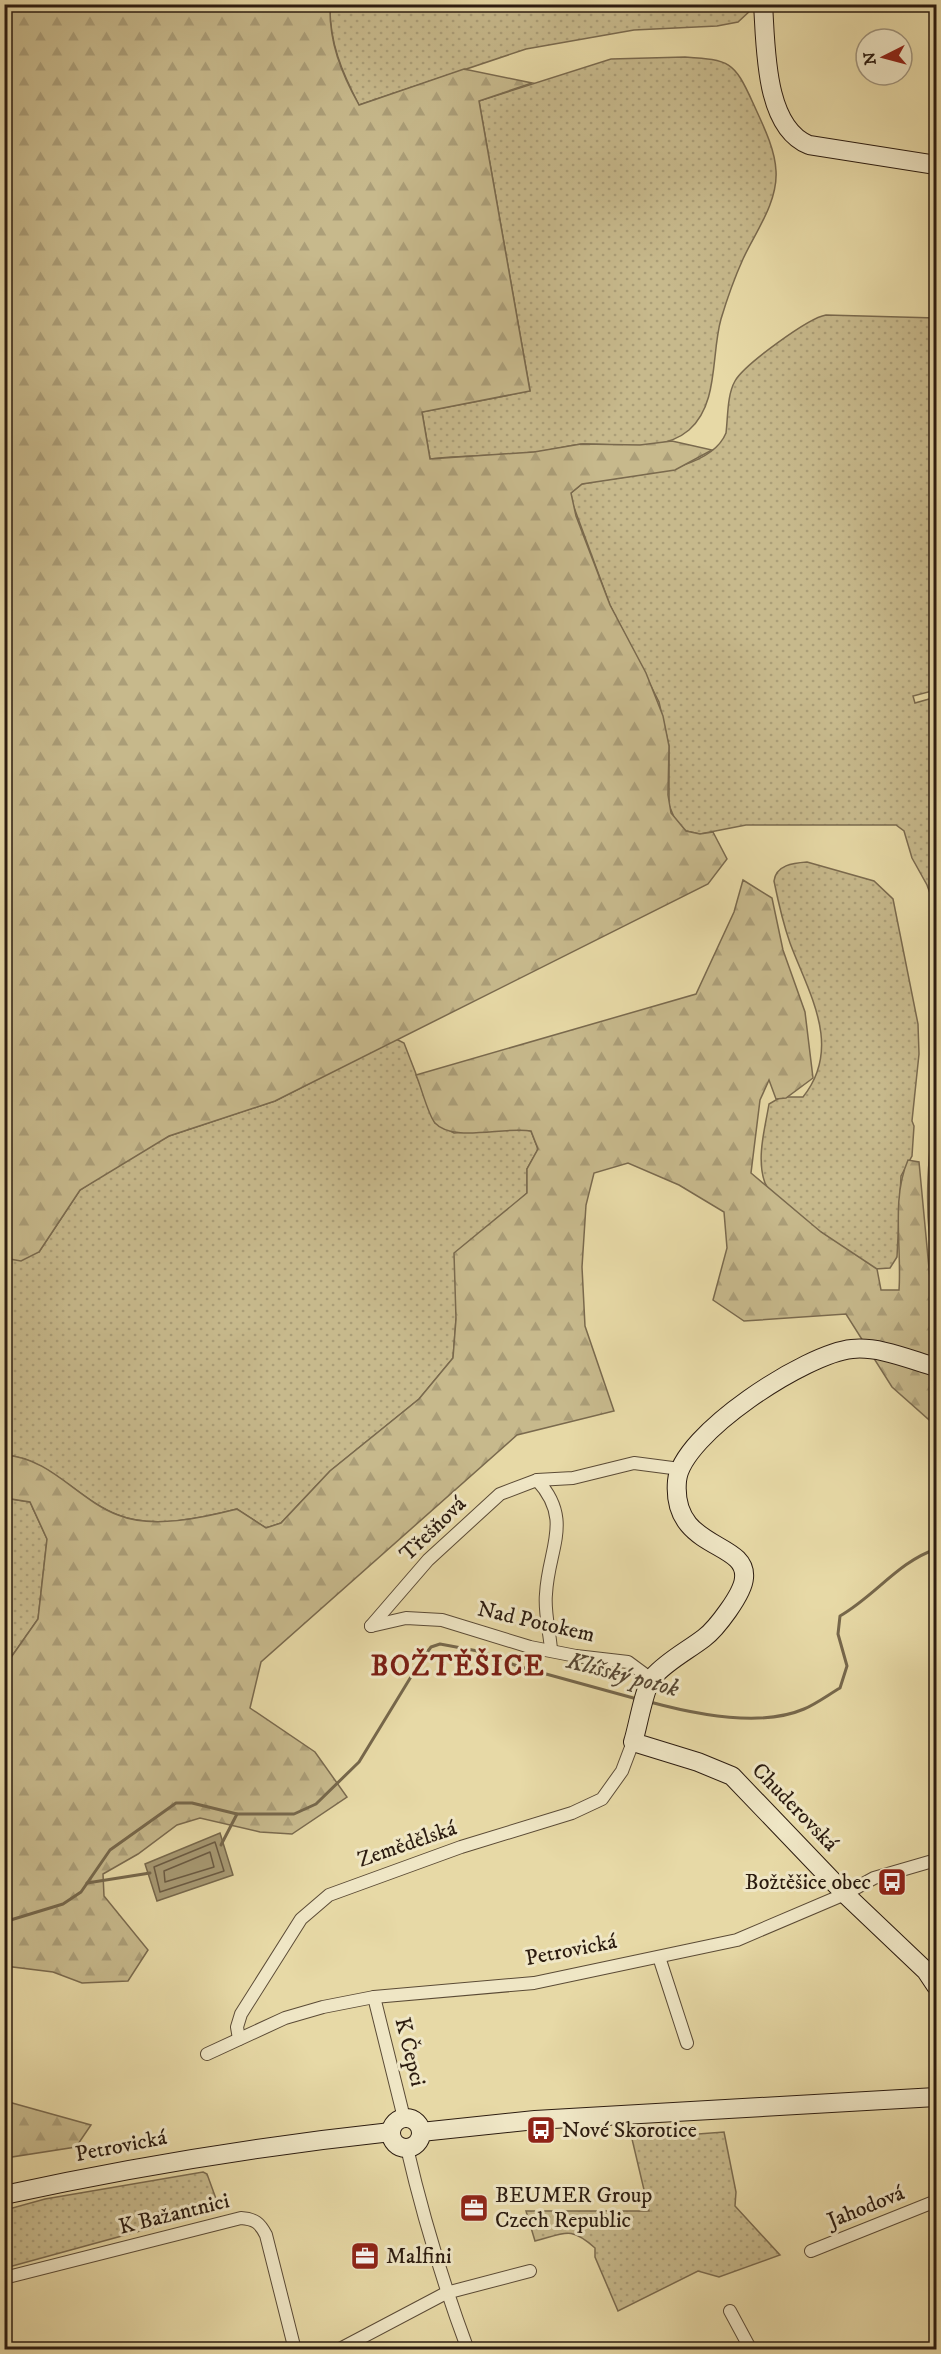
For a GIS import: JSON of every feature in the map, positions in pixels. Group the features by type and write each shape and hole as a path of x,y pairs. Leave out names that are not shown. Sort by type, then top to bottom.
{"street":[{"path":"763,4 768,66 777,109 782,123 798,141 809,145 936,165"},
{"path":"633,1742 647,1693 706,1636 735,1600 744,1578 740,1563 732,1554 698,1535 683,1518 677,1494 680,1469 691,1452 735,1410 776,1380 835,1352 864,1348 936,1366"},
{"name":"Třešňová","path":"371,1626 428,1560 500,1494 537,1480 573,1478 634,1463 680,1469"},
{"path":"537,1480 550,1494 559,1528 545,1595 551,1650"},
{"name":"Nad Potokem","path":"371,1626 406,1618 441,1620 551,1650 628,1662 647,1693"},
{"name":"Chuderovská","path":"633,1742 732,1776 846,1894 926,1971 936,1986"},
{"name":"Zemědělská","path":"239,2039 237,2026 241,2014 290,1933 301,1919 320,1902 345,1888 572,1813 602,1799 622,1771 633,1742"},
{"name":"Petrovická","path":"207,2054 285,2018 323,2007 374,1997 534,1983 737,1940 846,1894 874,1878 936,1860"},
{"path":"659,1957 687,2043"},
{"name":"K Čepci","path":"374,1997 404,2118"},
{"path":"421,2132 526,2120 936,2097"},
{"path":"404,2118 416,2121 421,2132 418,2143 407,2148 395,2144 390,2132 392,2126 404,2118"},
{"name":"Petrovická","path":"4,2195 182,2159 264,2146 390,2132"},
{"path":"407,2148 425,2223 446,2293 468,2349"},
{"name":"Jahodová","path":"811,2251 936,2201"},
{"name":"K Bažantnici","path":"4,2278 242,2218 252,2219 261,2224 266,2235 295,2349"},
{"path":"338,2349 446,2293 530,2271"},
{"path":"730,2311 752,2349"}],"green space":[{"path":"5,4 330,5 330,19 337,57 359,105 464,69 532,83 479,101 530,391 422,412 430,459 534,452 581,444 640,445 672,441 712,450 675,470 582,484 571,493 576,516 610,605 646,673 663,716 669,746 668,795 671,813 686,831 700,834 713,832 727,859 708,884 275,1101 169,1136 80,1190 39,1252 21,1261 4,1258"},
{"path":"330,4 751,4 751,10 738,22 717,26 634,30 526,49 359,105 347,81 334,44"},
{"path":"685,57 721,62 729,65 735,71 764,127 771,145 776,171 776,183 770,206 740,266 723,311 710,393 699,419 689,430 678,437 652,445 583,444 521,453 430,459 422,412 530,391 479,101 611,59"},
{"path":"826,315 936,318 936,690 913,696 915,703 936,697 936,929 932,899 927,885 912,858 904,831 896,825 746,825 700,834 686,831 676,822 669,805 669,746 659,702 610,605 572,502 571,493 582,484 662,471 702,457 716,447 726,433 730,393 735,381 750,364 763,354 805,324"},
{"path":"807,862 874,881 893,899 918,1024 919,1054 912,1121 914,1126 912,1156 901,1176 897,1257 890,1268 875,1269 815,1228 771,1191 762,1174 762,1144 769,1104 781,1097 803,1097 815,1078 821,1059 819,1020 787,935 774,881 778,871 782,868"},
{"path":"743,880 772,898 783,950 805,1012 813,1078 786,1098 776,1099 769,1080 760,1100 751,1173 821,1232 877,1269 881,1290 899,1290 898,1207 900,1191 908,1160 919,1162 932,1300 936,1304 936,1426 892,1387 846,1314 744,1321 713,1300 727,1248 724,1212 679,1185 628,1163 594,1173 586,1205 582,1267 585,1326 614,1411 517,1435 261,1662 250,1708 315,1752 347,1797 292,1834 260,1832 200,1818 177,1825 138,1854 103,1874 104,1896 148,1950 128,1981 82,1983 53,1972 5,1966 4,1712 8,1707 5,1666 38,1619 47,1539 30,1502 5,1498 5,1455 21,1458 50,1471 90,1500 118,1515 131,1519 177,1521 237,1509 266,1528 281,1523 330,1471 419,1399 453,1358 456,1319 454,1253 527,1193 527,1169 538,1149 531,1131 466,1133 443,1129 432,1119 416,1075 696,994 734,912"},
{"path":"396,1039 404,1043 435,1123 454,1133 518,1128 531,1131 538,1149 527,1169 527,1193 500,1217 456,1319 453,1358 419,1399 330,1471 281,1523 266,1528 237,1509 177,1521 131,1519 118,1515 90,1500 36,1464 5,1455 4,1258 39,1252 80,1190 133,1155 169,1136 275,1101"},
{"path":"936,1095 936,1277 929,1232 928,1186"},
{"path":"5,1498 30,1502 47,1539 38,1619 5,1666"},
{"path":"5,2101 91,2125 76,2147 5,2158"},
{"path":"724,2132 736,2192 735,2206 780,2255 719,2277 698,2271 618,2311 595,2257 595,2248 587,2241 567,2233 535,2241 526,2211 649,2211 632,2139"},
{"path":"203,2172 207,2174 219,2207 213,2211 5,2268 5,2210 45,2199"}],"water":[{"path":"220,1833 233,1875 157,1901 145,1864"}],"waterway":[{"name":"Klíšský potok","path":"650,1702 686,1711 748,1718 787,1715 813,1705 840,1688 847,1666 838,1634 840,1616 910,1562 936,1549"},
{"name":"Klíšský potok","path":"4,1922 63,1904 81,1892 110,1850 176,1803 192,1803 237,1814 294,1814 316,1804 359,1762 431,1647 440,1644 483,1652 517,1666 637,1699"},
{"path":"221,1845 237,1814"},
{"path":"87,1883 150,1873"}],"place":[{"name":"Božtěšice obec","path":"892,1882"},
{"name":"Nové Skorotice","path":"541,2130"},
{"name":"BEUMER Group Czech Republic","path":"474,2208"},
{"name":"Malfini","path":"365,2256"}],"district":[{"name":"BOŽTĚŠICE","path":"458,1666"}]}
